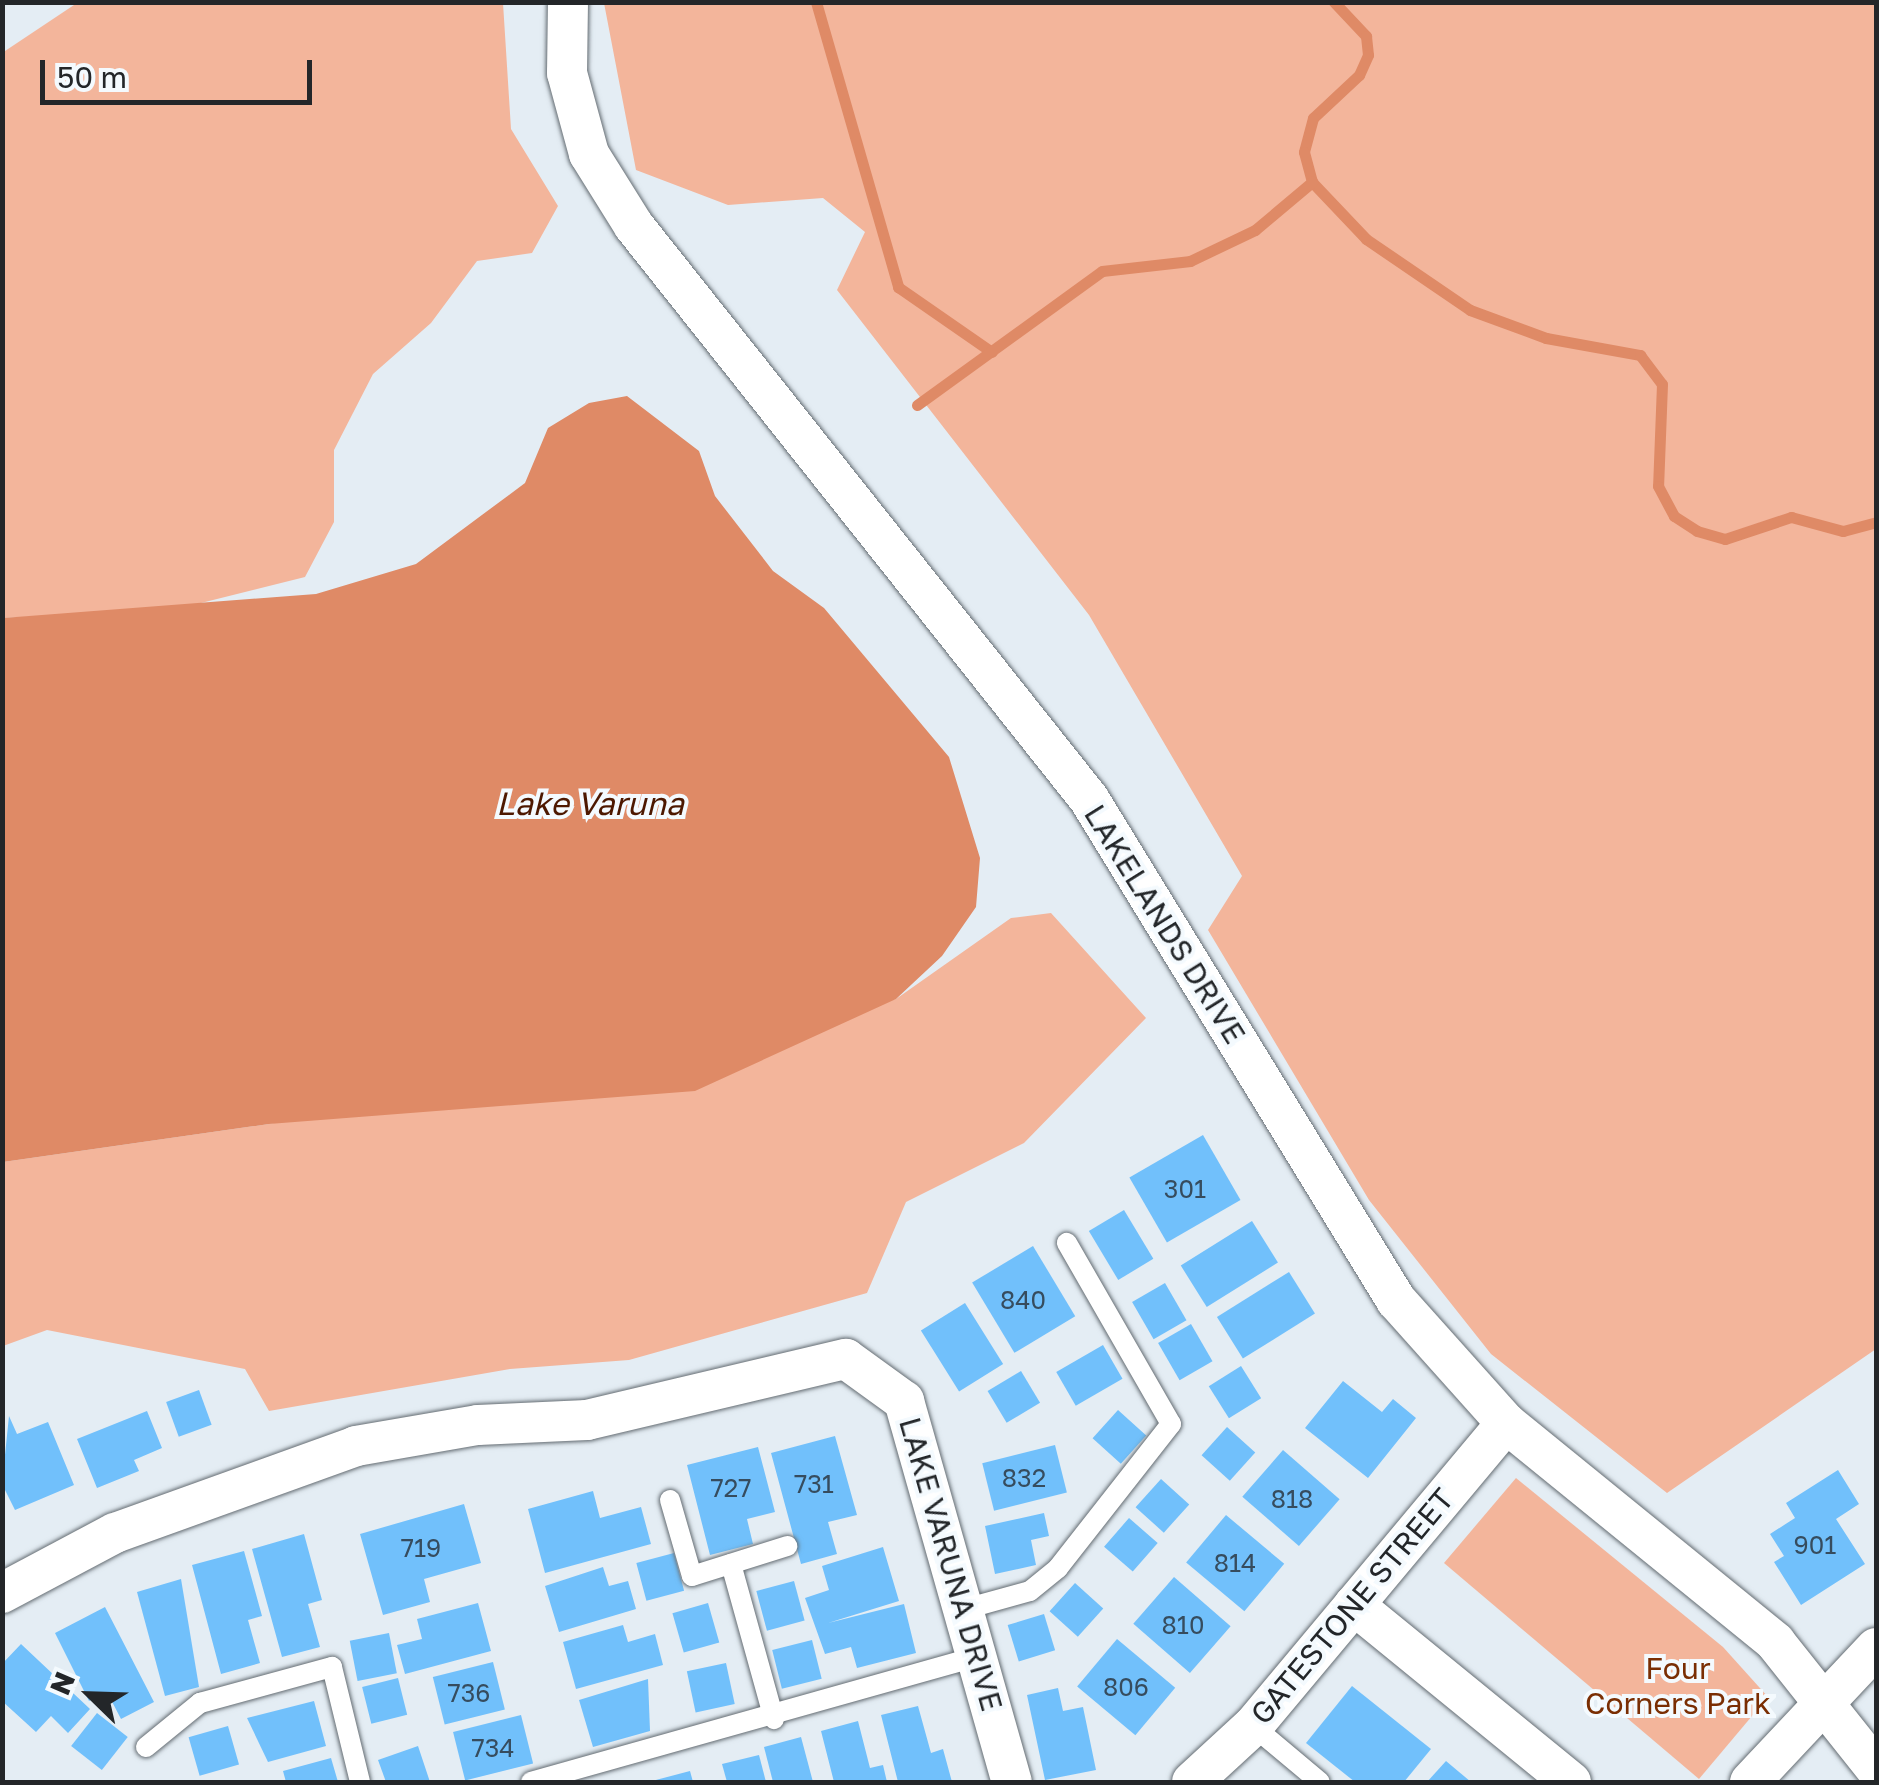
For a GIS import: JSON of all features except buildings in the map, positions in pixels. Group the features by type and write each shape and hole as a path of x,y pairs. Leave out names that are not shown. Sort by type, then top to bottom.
{"street":[{"name":"LAKELANDS DRIVE","path":"568,2 568,73 589,154 634,226 1089,800 1396,1300 1506,1422 1775,1642 1823,1696 1876,1769"},
{"name":"LAKE VARUNA DRIVE","path":"2,1593 114,1533 356,1446 478,1424 587,1420 846,1359 904,1401 980,1656 1012,1782"},
{"name":"GATESTONE STREET","path":"1192,1782 1252,1726 1506,1422"},
{"path":"1354,1605 1570,1782"},
{"path":"1750,1782 1823,1696 1876,1648"}],"lane":[{"path":"965,1609 1030,1590 1058,1568 1171,1424 1067,1244"},
{"path":"670,1500 692,1576 786,1546"},
{"path":"731,1564 774,1718"},
{"path":"531,1782 774,1718 980,1656"},
{"path":"146,1747 200,1703 332,1667 360,1782"},
{"path":"1252,1726 1320,1782"}],"green space":[{"path":"77,3 503,3 511,129 558,206 532,253 477,261 431,323 373,374 334,450 334,522 305,577 173,610 3,618 2,53"},
{"path":"604,3 1876,3 1876,1349 1667,1493 1491,1354 1369,1200 1208,930 1242,876 1089,615 837,290 865,232 823,198 728,205 636,170"},
{"path":"1051,913 1146,1018 1024,1143 906,1202 867,1293 629,1360 510,1369 269,1411 245,1369 47,1330 3,1346 3,1162 269,1124 896,999 1011,918"},
{"name":"Four Corners Park","path":"1516,1478 1723,1647 1768,1697 1699,1779 1444,1563"}],"water":[{"name":"Lake Varuna","path":"627,396 699,451 715,496 773,571 824,608 949,757 980,858 976,907 942,956 896,999 695,1091 269,1124 3,1162 3,618 316,594 416,564 525,483 548,428 589,403"}],"waterway":[{"path":"816,2 898,287 992,352"},
{"path":"1334,2 1366,36 1368,55 1359,75 1313,118 1304,152 1312,182 1366,239 1470,310 1546,338 1640,355 1662,384 1658,486 1674,516 1697,531 1725,539 1791,517 1843,531 1876,522"},
{"path":"917,405 1102,271 1190,261 1255,230 1312,182"}]}
